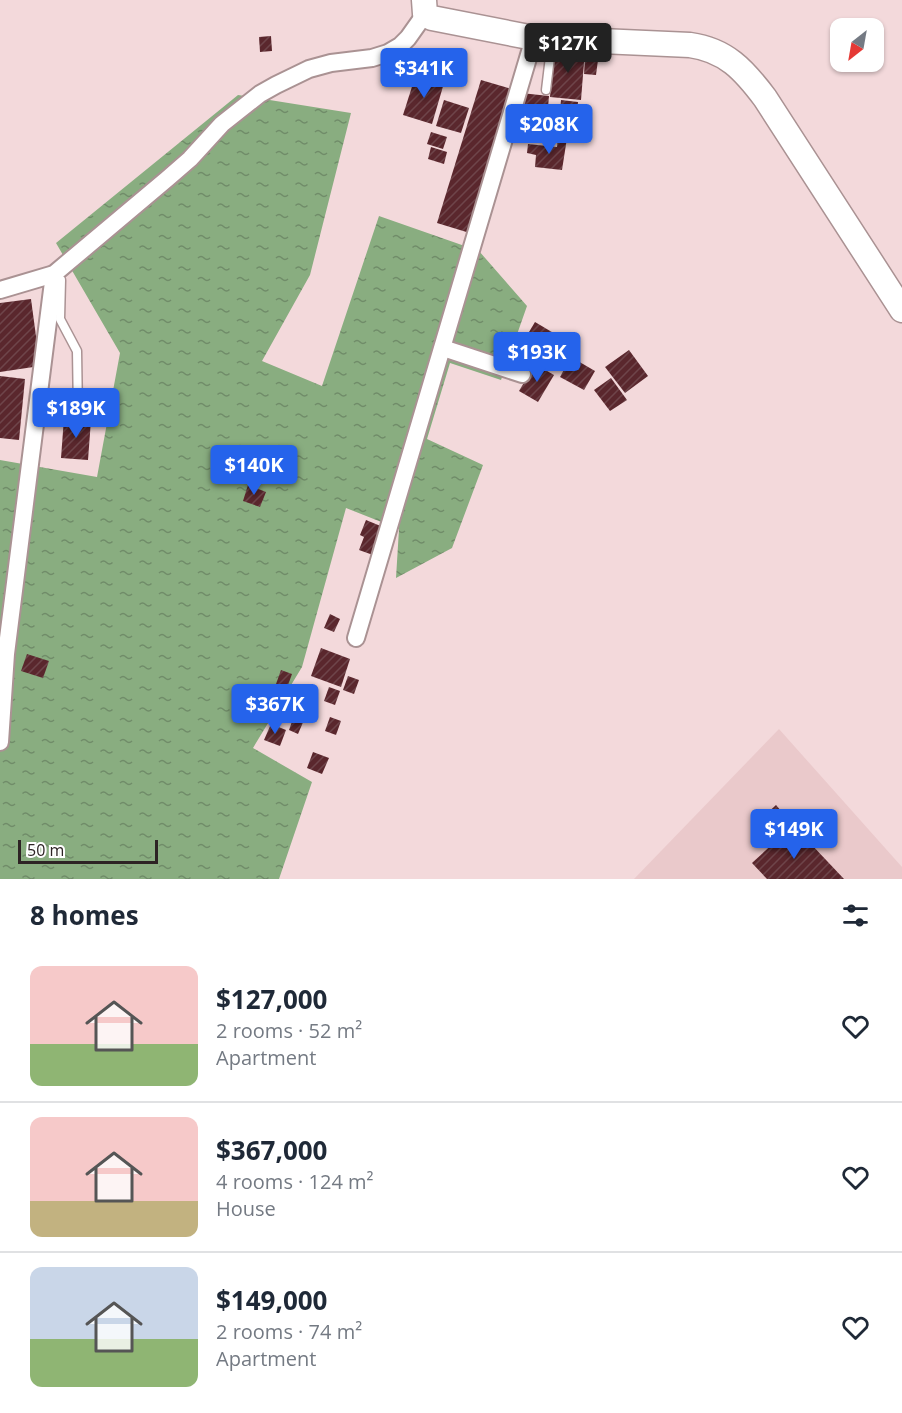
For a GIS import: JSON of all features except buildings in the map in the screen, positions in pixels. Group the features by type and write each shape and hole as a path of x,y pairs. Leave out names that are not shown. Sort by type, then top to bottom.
{"street":[{"path":"0,290 58,271 190,159 222,124 260,94 309,69 331,63 372,58 388,52 408,38 424,7 432,18 543,39 706,47 732,62 742,70 765,98 902,310"},
{"path":"356,638 442,348 543,39"},
{"path":"0,742 6,654 58,271"},
{"path":"442,348 522,374"}],"lane":[{"path":"543,39 546,90"},
{"path":"58,271 60,319 77,351 78,413"}],"shaded area":[{"path":"779,729 902,867 902,879 634,879"}],"water":[{"path":"238,95 351,113 310,275 262,361 322,386 379,216 479,251 527,306 501,380 450,363 427,439 483,465 452,548 396,578 399,529 346,508 302,667 253,748 312,782 279,879 0,879 0,460 97,477 120,353 56,243"}]}
